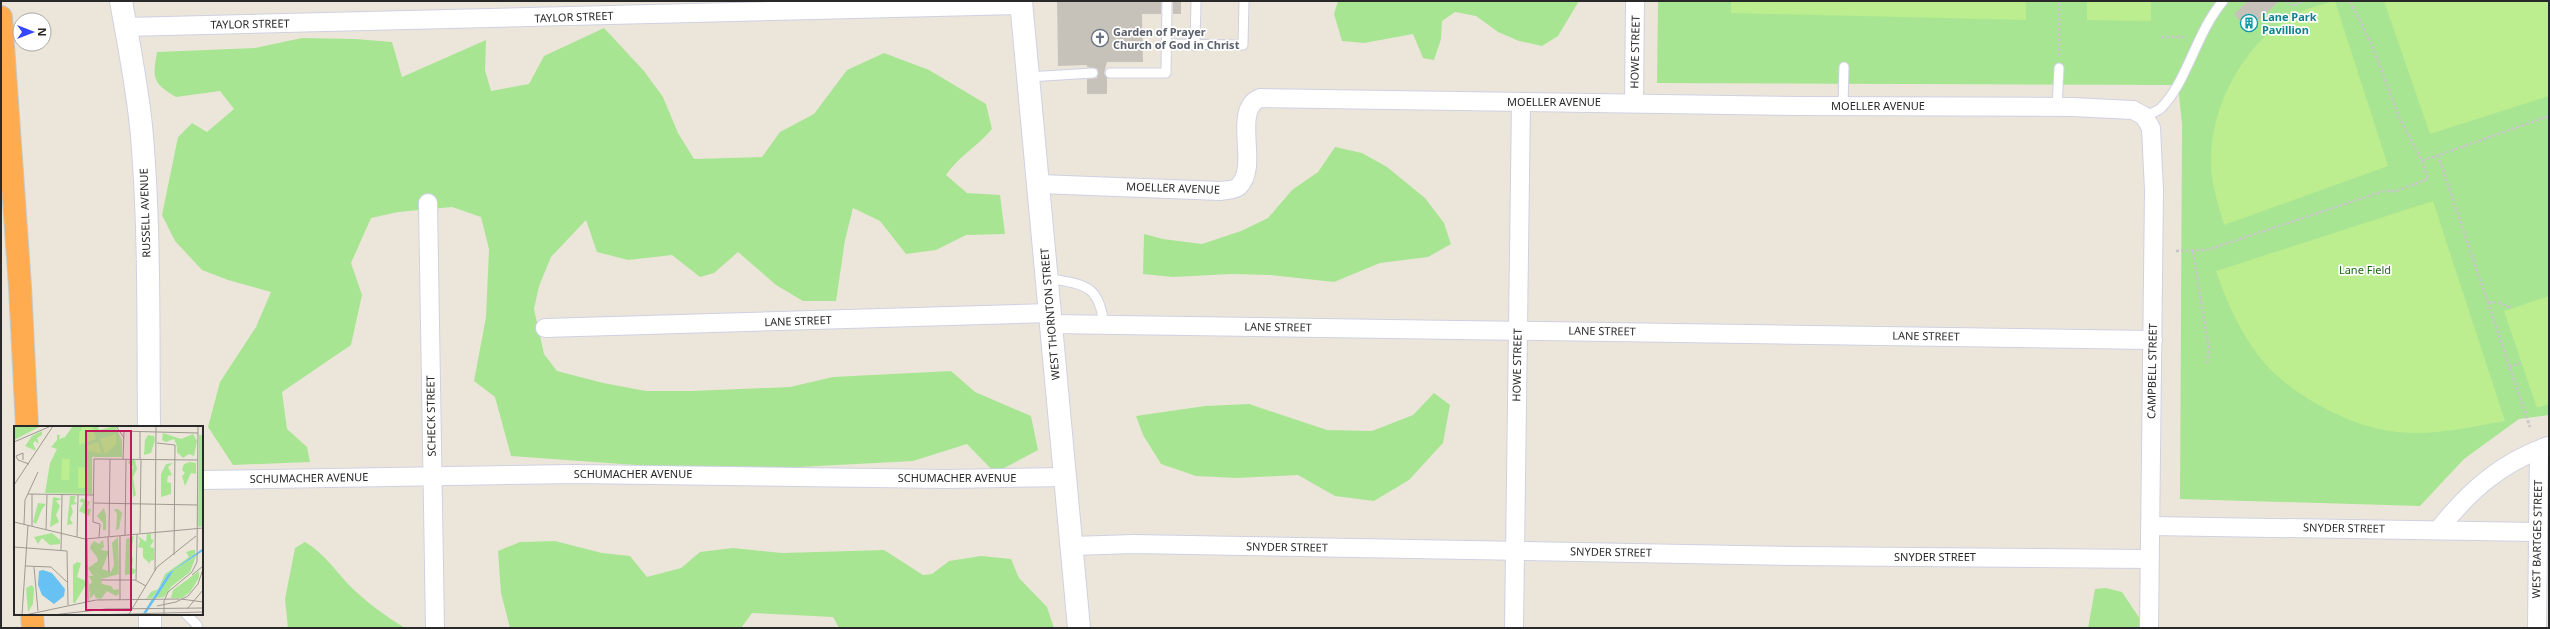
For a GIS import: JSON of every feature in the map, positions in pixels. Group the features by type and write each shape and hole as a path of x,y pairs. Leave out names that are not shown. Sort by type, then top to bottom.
{"highway":[{"path":"1,17 20,286 27,426"},
{"path":"30,628 31,615"},
{"path":"31,615 33,628"}],"main road":[{"name":"RUSSELL AVENUE","path":"120,1 138,95 143,151 146,205 149,426"},
{"name":"WEST THORNTON STREET","path":"1021,3 1079,628"},
{"path":"150,615 150,628"}],"street":[{"name":"HOWE STREET","path":"1634,102 1635,1"},
{"name":"TAYLOR STREET","path":"126,27 1021,3"},
{"name":"MOELLER AVENUE","path":"1039,184 1221,191 1232,189 1239,186 1244,178 1248,156 1247,120 1250,106 1260,98 1843,106 2057,107 2133,110 2144,116"},
{"name":"HOWE STREET","path":"1514,628 1521,102"},
{"name":"CAMPBELL STREET","path":"2144,116 2151,128 2154,190 2149,628"},
{"name":"SCHECK STREET","path":"428,204 431,476 436,628"},
{"name":"LANE STREET","path":"545,328 1051,319 1104,325 2153,340"},
{"path":"2439,529 2455,509 2498,470 2522,456 2544,448"},
{"name":"WEST BARTGES STREET","path":"2537,628 2537,532 2544,448"},
{"name":"SCHUMACHER AVENUE","path":"203,480 431,476 719,474 947,479 1065,477"},
{"name":"SNYDER STREET","path":"2151,526 2439,529 2537,532"},
{"name":"SNYDER STREET","path":"1072,546 1134,544 1802,556 2150,559"}],"lane":[{"path":"1110,73 1166,73 1167,1"},
{"path":"1195,46 1196,1"},
{"path":"1167,44 1195,46 1243,45 1244,1"},
{"path":"2144,116 2160,110 2172,93 2211,15 2223,1"},
{"path":"1843,106 1844,67"},
{"path":"2057,107 2059,68"},
{"path":"1028,77 1093,73"},
{"path":"1047,278 1078,284 1098,296 1102,304 1104,325"},
{"path":"187,615 197,625 197,628"}],"path":[{"path":"2059,1 2059,68"},
{"path":"2286,1 2293,6 2303,1"},
{"path":"2176,251 2193,252 2207,250 2384,191 2396,191 2428,179 2422,161 2399,117 2372,45 2350,1"},
{"path":"2161,37 2199,37"},
{"path":"2422,161 2549,116"},
{"path":"2438,155 2530,427"},
{"path":"2193,252 2209,348 2207,365"},
{"path":"2488,302 2500,303 2511,308"},
{"path":"2509,367 2521,363"}],"green space":[{"path":"1338,1 1579,1 1558,36 1542,46 1519,41 1498,32 1476,16 1455,12 1442,21 1441,39 1434,60 1423,58 1413,34 1364,43 1342,41 1334,14"},
{"name":"Lane Field","path":"1658,1 2549,1 2549,415 2519,419 2464,459 2420,506 2180,499 2182,124 2178,85 1657,83"},
{"path":"1731,1 2026,1 2026,20 1731,13"},
{"path":"2087,1 2151,1 2151,21 2087,20"},
{"path":"2335,1 2388,166 2224,225 2213,183 2211,153 2214,129 2221,105 2232,81 2245,60 2261,40 2280,24 2304,10"},
{"path":"2384,1 2549,1 2549,96 2430,134"},
{"path":"604,28 644,71 663,97 678,133 694,159 762,157 780,132 814,114 847,70 884,53 929,70 986,104 992,129 951,168 946,175 967,193 1000,195 1005,234 966,235 936,250 906,254 880,221 853,208 845,240 836,301 803,301 776,285 738,252 714,273 700,277 672,255 628,260 597,252 586,220 551,257 539,286 534,309 544,354 557,371 603,383 646,391 691,391 790,387 833,377 951,371 975,392 1031,416 1038,450 995,473 967,444 913,461 781,468 649,466 511,456 495,397 474,381 486,317 489,249 481,217 452,207 398,212 371,218 351,263 362,295 351,345 282,392 287,429 307,447 310,462 233,465 208,427 220,382 256,327 271,292 228,280 202,270 175,241 162,215 178,137 192,123 207,132 234,109 220,91 176,97 168,92 156,79 155,68 157,52 255,48 302,38 356,39 392,42 402,77 486,40 485,70 491,91 529,84 544,56"},
{"path":"1335,147 1362,153 1387,167 1425,198 1444,223 1451,244 1428,257 1380,263 1334,282 1270,275 1231,274 1173,277 1143,274 1144,234 1163,239 1202,244 1241,231 1268,218 1292,190 1318,172"},
{"path":"2433,201 2505,421 2430,433 2399,432 2369,427 2339,415 2308,399 2270,369 2245,336 2232,311 2216,271"},
{"path":"2549,296 2549,404 2537,408 2504,311"},
{"path":"1434,393 1450,405 1443,443 1409,480 1374,501 1335,496 1298,475 1237,478 1196,476 1161,464 1143,435 1136,416 1205,406 1249,404 1327,430 1372,431 1413,415"},
{"path":"555,541 602,553 630,556 647,577 681,568 700,552 733,548 782,553 884,550 923,575 932,574 949,561 981,556 1011,559 1019,578 1047,607 1054,628 839,628 833,617 752,613 741,628 510,628 501,593 498,551 520,542"},
{"path":"305,542 323,556 362,597 405,628 288,628 285,599 295,548"},
{"path":"2106,588 2122,592 2140,619 2139,628 2088,628 2095,589"}],"building":[{"name":"Garden of Prayer Church of God in Christ","path":"1057,1 1161,1 1161,14 1142,14 1143,62 1107,62 1104,73 1107,78 1107,94 1087,94 1087,79 1097,78 1098,69 1087,67 1087,65 1058,66"},
{"path":"1173,1 1181,1 1181,14 1173,14"},
{"name":"Lane Park Pavillion","path":"2248,1 2279,1 2248,31 2234,14"}],"place":[{"name":"Lane Park Pavillion","path":"2249,23"},
{"name":"Garden of Prayer Church of God in Christ","path":"1100,38"}]}
